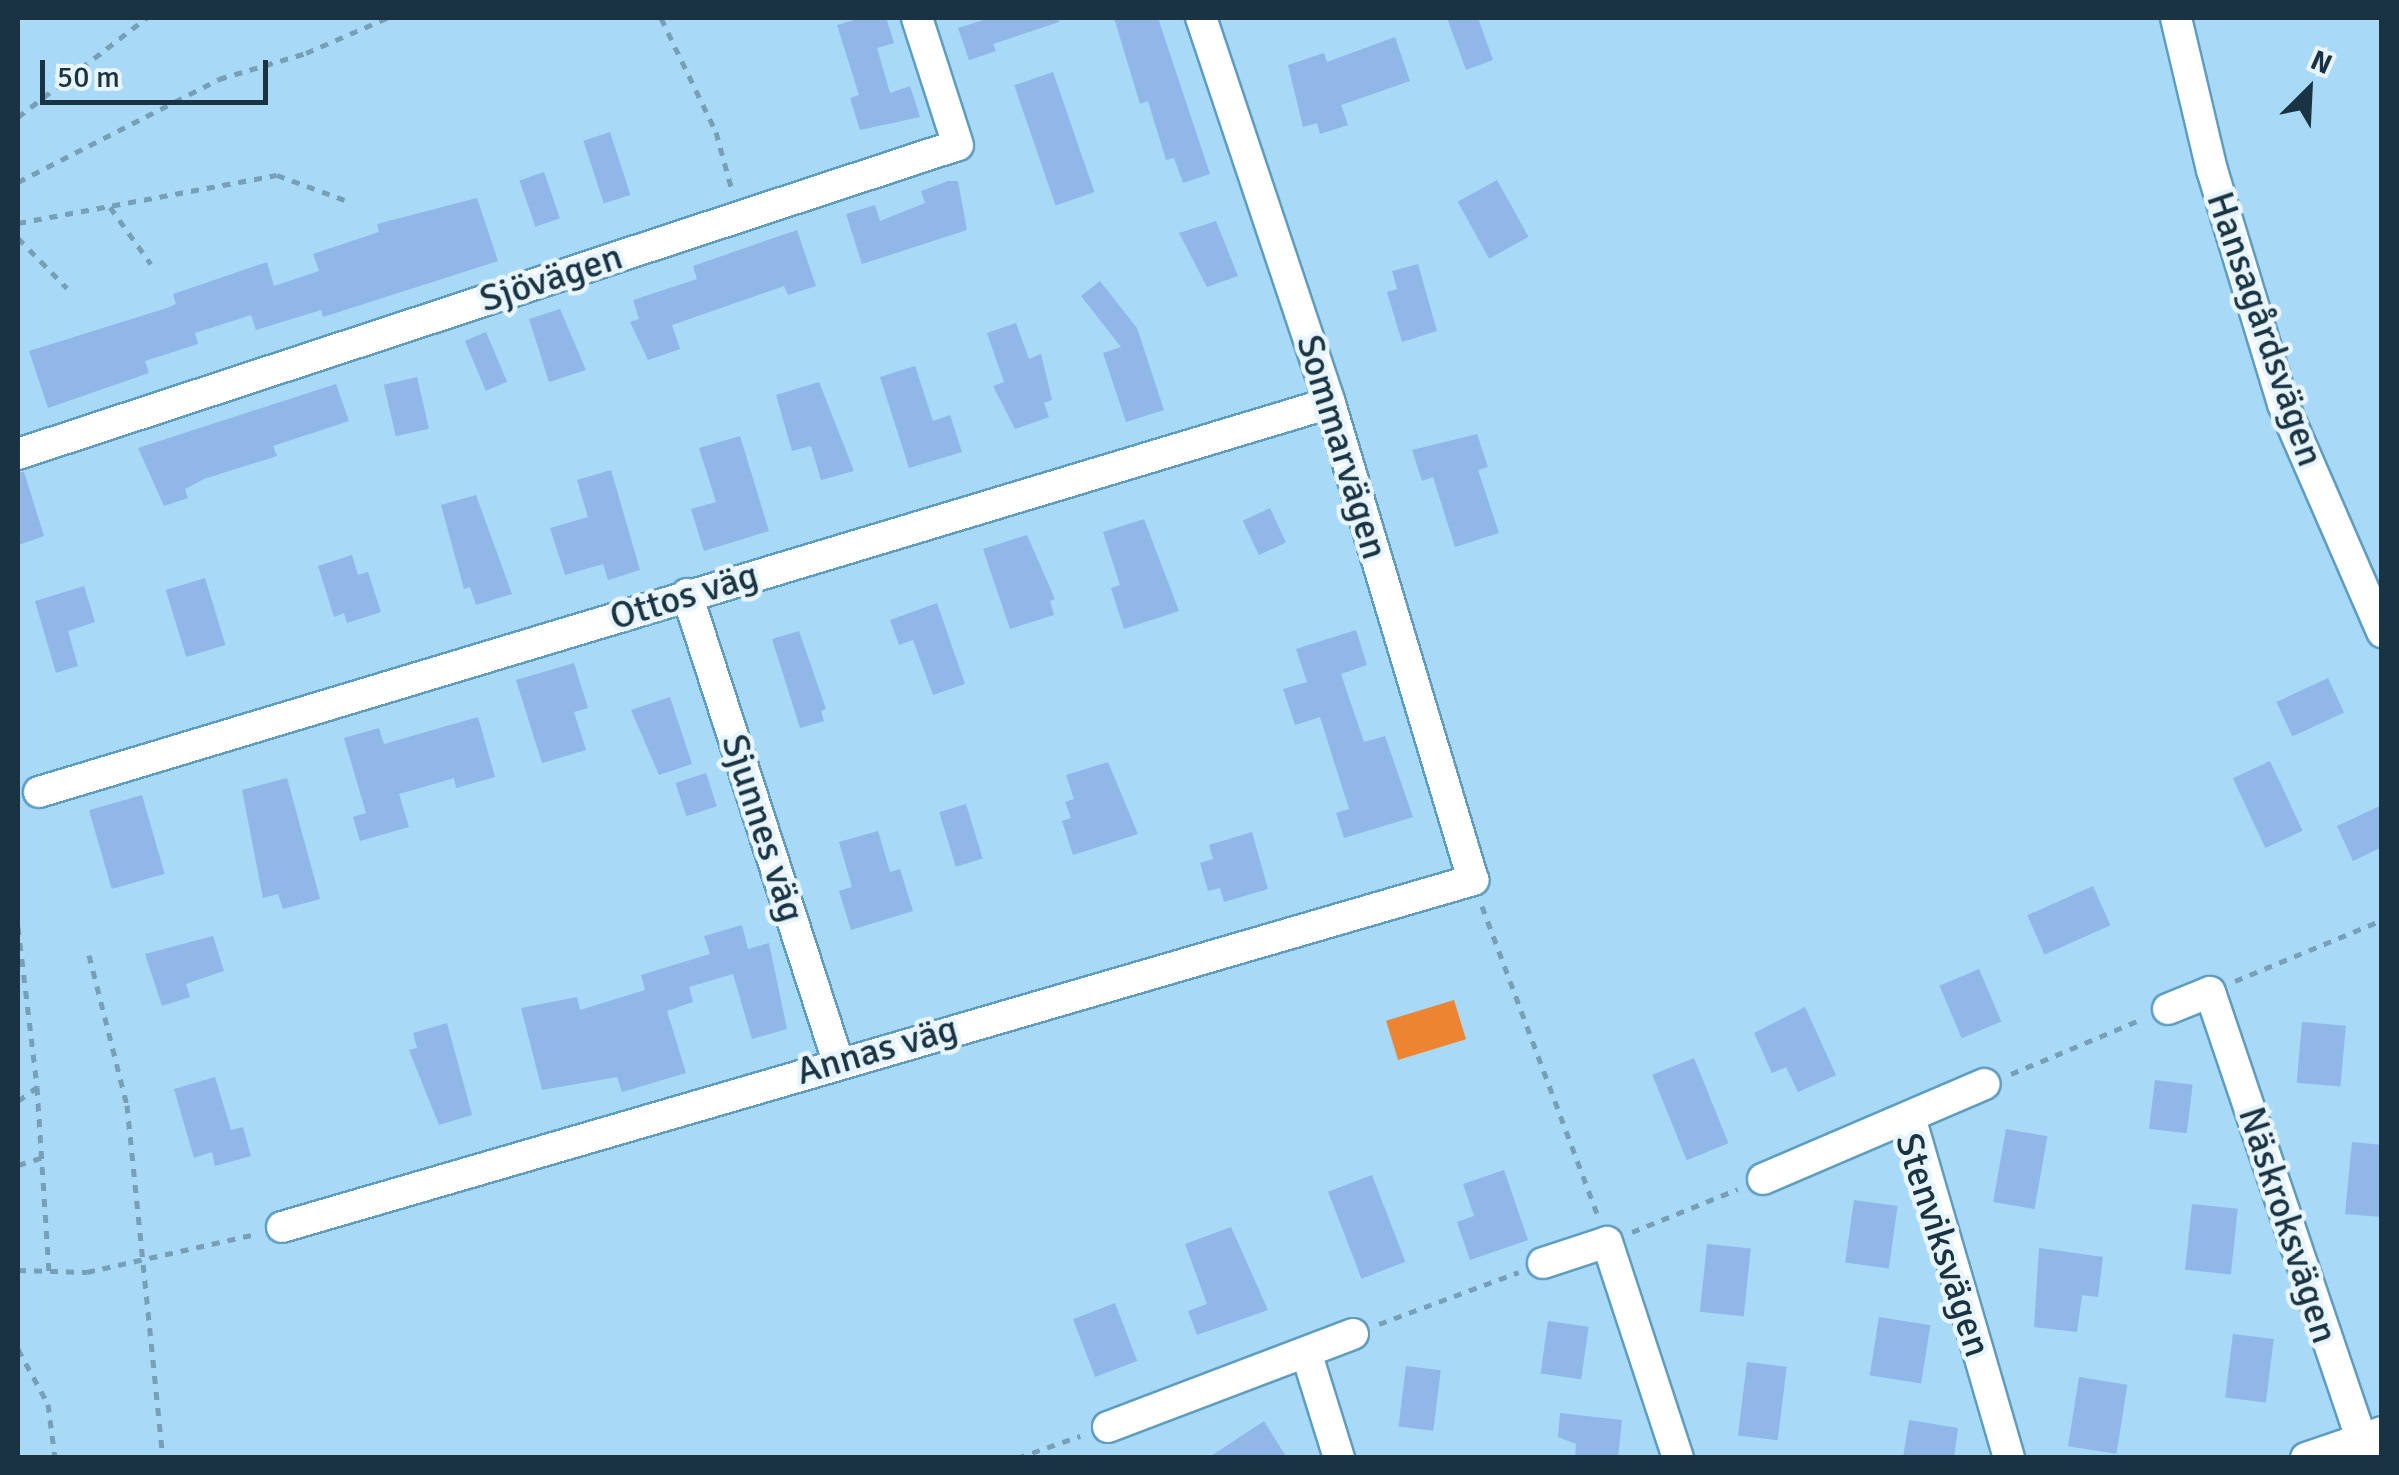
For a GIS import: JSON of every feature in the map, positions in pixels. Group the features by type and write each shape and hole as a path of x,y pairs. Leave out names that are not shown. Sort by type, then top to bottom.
{"street":[{"name":"Sjövägen","path":"18,454 958,145 918,18"},
{"name":"Sommarvägen","path":"1202,18 1330,403 1472,880"},
{"name":"Hansagårdsvägen","path":"2176,18 2212,170 2282,404 2382,632"},
{"name":"Ottos väg","path":"40,792 1330,403"},
{"name":"Sjunnes väg","path":"687,594 838,1061"},
{"name":"Annas väg","path":"282,1227 838,1061 1472,880"},
{"path":"2168,1008 2210,992"},
{"name":"Näskroksvägen","path":"2210,992 2370,1443"},
{"path":"1910,1117 1985,1084"},
{"name":"Stenviksvägen","path":"1763,1179 1910,1117 2009,1458"},
{"path":"1544,1264 1608,1242 1678,1458"},
{"path":"1108,1427 1353,1334"},
{"path":"1306,1354 1339,1458"},
{"path":"2306,1458 2370,1443"}],"path":[{"path":"18,117 146,18"},
{"path":"18,182 219,79 306,53 387,18"},
{"path":"661,18 716,132 740,216"},
{"path":"18,223 277,175 346,200"},
{"path":"110,207 151,264"},
{"path":"18,238 68,288"},
{"path":"1472,880 1608,1242 1763,1179"},
{"path":"2210,992 2382,920"},
{"path":"18,927 37,1087 49,1274"},
{"path":"88,955 127,1105 148,1261 151,1377 163,1458"},
{"path":"1985,1084 2168,1008"},
{"path":"18,1101 37,1087"},
{"path":"18,1165 41,1158"},
{"path":"18,1270 49,1274 148,1261 282,1227"},
{"path":"1353,1334 1544,1264"},
{"path":"18,1349 48,1404 55,1458"},
{"path":"1016,1458 1108,1427"}],"shaded area":[{"path":"1454,1000 1466,1039 1398,1060 1386,1021"}],"building":[{"path":"861,18 886,18 894,43 877,48 890,93 910,86 920,117 860,130 850,98 859,95 837,25"},
{"path":"990,18 1059,18 1059,22 993,44 996,51 969,60 958,28"},
{"path":"1114,18 1158,18 1210,174 1183,183 1174,158 1166,160 1148,101 1140,104"},
{"path":"1447,18 1478,18 1493,60 1466,70"},
{"path":"1395,37 1410,81 1341,105 1348,125 1320,134 1317,123 1303,127 1288,65 1324,53 1327,62"},
{"path":"1053,72 1094,192 1056,205 1014,85"},
{"path":"610,132 630,195 604,203 583,141"},
{"path":"544,172 560,218 535,227 519,180"},
{"path":"1497,180 1529,237 1489,259 1458,202"},
{"path":"958,181 967,230 862,264 846,214 875,205 880,221 925,203 921,191"},
{"path":"477,198 498,261 323,317 321,310 256,330 251,315 195,333 198,344 145,361 149,373 48,408 29,351 167,308 176,304 173,294 267,262 274,286 319,271 313,254 379,232 377,224"},
{"path":"1216,221 1238,276 1207,287 1179,233"},
{"path":"797,230 816,286 788,295 784,286 672,325 680,349 648,360 630,322 639,319 633,300 697,279 693,266"},
{"path":"1418,264 1437,331 1402,342 1387,292 1397,289 1392,271"},
{"path":"1100,281 1137,328 1164,410 1126,422 1103,353 1121,347 1081,296"},
{"path":"560,309 586,370 549,382 529,319"},
{"path":"1016,323 1029,359 1041,354 1052,400 1044,403 1049,417 1015,429 993,386 1004,382 987,333"},
{"path":"486,332 507,382 486,391 465,341"},
{"path":"915,366 933,421 950,415 962,452 909,468 880,377"},
{"path":"417,377 429,429 396,436 384,385"},
{"path":"819,382 854,471 821,480 811,446 792,451 776,395"},
{"path":"336,384 349,421 273,446 277,456 204,479 185,489 188,498 164,506 138,448"},
{"path":"1477,434 1488,467 1478,470 1499,533 1455,547 1433,477 1422,481 1412,450"},
{"path":"740,436 769,531 704,551 691,509 716,502 699,448"},
{"path":"611,470 640,570 608,580 603,564 565,575 550,528 588,517 577,480"},
{"path":"18,472 24,472 44,536 18,545"},
{"path":"476,495 512,594 476,605 470,587 464,589 441,505"},
{"path":"1270,508 1286,542 1259,555 1243,521"},
{"path":"1144,519 1179,611 1124,629 1111,588 1120,585 1103,532"},
{"path":"1027,535 1055,599 1050,601 1054,615 1010,629 983,549"},
{"path":"352,555 358,575 368,572 381,612 347,623 344,613 334,617 318,566"},
{"path":"205,578 225,645 186,657 166,590"},
{"path":"84,586 95,622 68,631 78,666 56,673 35,601"},
{"path":"937,603 965,684 933,695 913,640 899,645 890,620"},
{"path":"1356,630 1367,665 1341,674 1364,742 1385,736 1413,817 1344,838 1336,813 1349,809 1320,717 1295,725 1283,689 1307,682 1296,649"},
{"path":"799,631 826,709 821,711 824,721 800,728 772,639"},
{"path":"574,663 588,708 574,712 586,750 542,763 516,680"},
{"path":"2328,678 2344,712 2292,737 2276,702"},
{"path":"670,697 692,764 659,775 631,710"},
{"path":"478,717 495,777 456,788 454,778 399,794 409,827 360,841 353,817 366,813 344,738 379,728 384,744"},
{"path":"2270,761 2303,831 2265,848 2233,778"},
{"path":"1108,762 1138,834 1073,855 1062,821 1071,818 1065,802 1074,799 1066,775"},
{"path":"706,773 717,806 686,816 676,783"},
{"path":"287,778 320,899 283,909 278,894 263,898 242,790"},
{"path":"142,795 165,874 112,889 89,810"},
{"path":"966,804 983,859 956,867 939,812"},
{"path":"2382,805 2382,847 2353,861 2337,826"},
{"path":"878,831 890,872 900,869 913,911 851,930 839,891 852,887 839,842"},
{"path":"1252,832 1268,889 1224,902 1220,888 1208,891 1200,863 1213,859 1209,845"},
{"path":"2093,886 2110,925 2045,955 2027,915"},
{"path":"742,925 748,949 769,943 787,1029 752,1039 733,974 689,987 693,1002 667,1011 686,1073 622,1092 617,1077 542,1090 521,1008 577,997 580,1010 645,990 641,975 710,954 704,936"},
{"path":"213,936 224,971 186,984 190,997 162,1006 145,954"},
{"path":"1979,969 2001,1021 1962,1038 1939,986"},
{"path":"1805,1007 1836,1075 1798,1092 1786,1067 1772,1073 1754,1033"},
{"path":"2302,1022 2346,1026 2341,1087 2297,1083"},
{"path":"447,1023 472,1115 439,1125 409,1050 417,1048 413,1033"},
{"path":"1694,1058 1728,1143 1687,1160 1652,1075"},
{"path":"215,1077 231,1130 243,1127 251,1156 215,1166 212,1152 194,1158 174,1089"},
{"path":"2155,1080 2193,1085 2187,1133 2149,1129"},
{"path":"2006,1129 2047,1136 2035,1209 1993,1202"},
{"path":"2352,1142 2382,1145 2382,1217 2345,1214"},
{"path":"1504,1170 1528,1240 1470,1260 1457,1222 1474,1216 1463,1184"},
{"path":"1372,1175 1405,1262 1361,1279 1328,1192"},
{"path":"1854,1200 1898,1206 1889,1269 1845,1262"},
{"path":"2192,1204 2238,1209 2231,1274 2185,1270"},
{"path":"1231,1227 1268,1310 1197,1335 1188,1311 1207,1304 1185,1244"},
{"path":"1707,1244 1751,1249 1744,1316 1700,1312"},
{"path":"2039,1248 2103,1257 2098,1297 2082,1295 2077,1332 2034,1327"},
{"path":"1115,1303 1137,1361 1095,1377 1073,1319"},
{"path":"1879,1317 1930,1325 1921,1383 1870,1375"},
{"path":"1548,1321 1589,1327 1581,1379 1541,1373"},
{"path":"2233,1334 2274,1339 2266,1403 2225,1398"},
{"path":"1747,1362 1787,1367 1778,1440 1738,1435"},
{"path":"1406,1366 1441,1370 1433,1431 1399,1427"},
{"path":"2079,1377 2127,1385 2116,1454 2068,1446"},
{"path":"1560,1413 1622,1420 1618,1458 1575,1458 1576,1444 1558,1437"},
{"path":"1909,1420 1958,1428 1954,1458 1903,1458"},
{"path":"1264,1421 1287,1458 1208,1458"}]}
